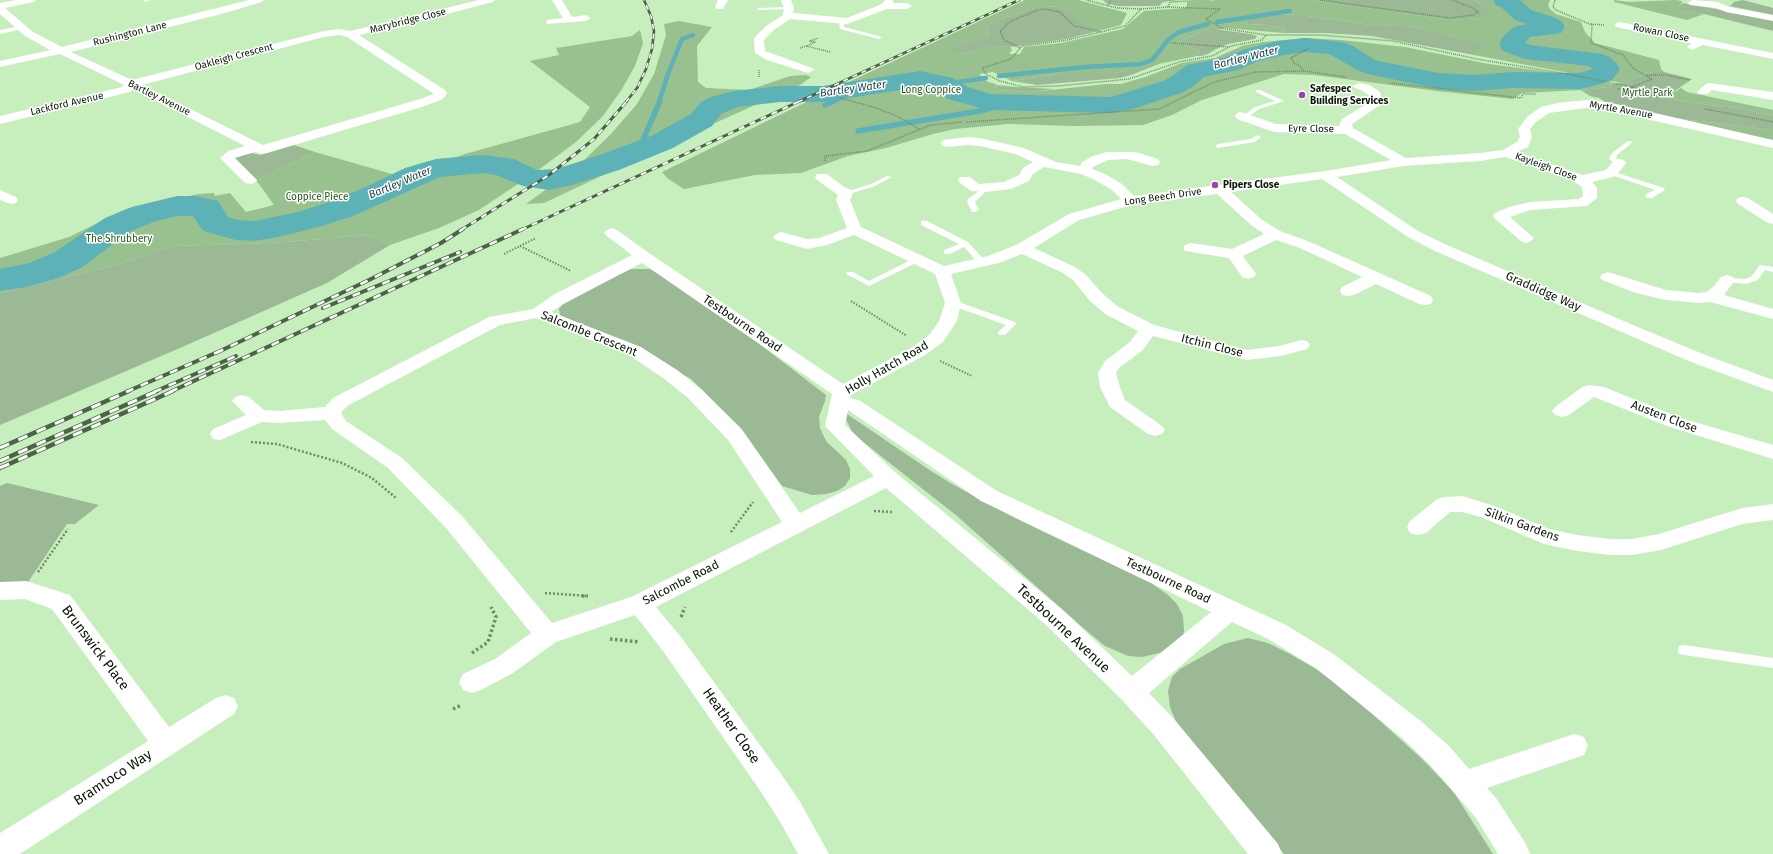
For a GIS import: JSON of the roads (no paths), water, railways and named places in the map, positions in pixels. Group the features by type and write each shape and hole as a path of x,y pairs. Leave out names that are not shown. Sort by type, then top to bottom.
{"street":[{"path":"0,6 31,0"},
{"name":"Rushington Lane","path":"0,64 61,51 218,12 259,0"},
{"name":"Marybridge Close","path":"343,32 432,16 490,0"},
{"path":"557,0 569,20"},
{"path":"1694,4 1720,3 1726,9 1773,18"},
{"path":"808,70 760,53 759,39 788,8 847,21 887,4 907,6"},
{"name":"Bartley Avenue","path":"0,9 21,28 42,42 131,84 259,148"},
{"path":"551,22 586,18"},
{"name":"Rowan Close","path":"1620,25 1696,45 1773,56"},
{"path":"250,180 227,158 233,154 421,103 447,94 441,93 343,32"},
{"name":"Oakleigh Crescent","path":"131,84 324,34 343,32"},
{"path":"1688,32 1696,45"},
{"path":"760,51 778,51"},
{"name":"Lackford Avenue","path":"0,120 126,90 131,84"},
{"path":"1360,86 1372,91 1375,94 1376,100 1374,105 1346,122 1345,125 1348,130 1404,162"},
{"path":"1706,89 1773,96"},
{"name":"Myrtle Avenue","path":"1325,176 1404,162 1480,157 1506,152 1523,144 1526,137 1524,129 1532,119 1545,110 1580,104 1607,106 1773,144"},
{"name":"Eyre Close","path":"1243,117 1274,128 1348,130"},
{"name":"Eyre Close","path":"1258,138 1274,128"},
{"path":"948,143 982,137 1019,151 1042,162 1084,171 1100,177 1117,187 1132,201"},
{"name":"Kayleigh Close","path":"1506,152 1581,179 1587,184 1591,195 1589,199 1582,203 1530,206 1514,210 1500,216 1526,238"},
{"path":"1084,171 1087,165 1107,156 1136,156 1153,162"},
{"path":"965,180 976,188 986,188 1017,182 1024,178 1028,171 1042,162"},
{"path":"1581,179 1594,179 1615,168"},
{"name":"Long Beech Drive","path":"942,271 983,263 1022,248 1074,217 1132,201 1325,176"},
{"name":"Graddidge Way","path":"1325,176 1406,230 1441,248 1655,341 1773,386"},
{"path":"822,177 839,190 846,193 843,200 855,230 942,271 953,303"},
{"path":"1220,189 1256,222 1275,234 1305,245 1425,300"},
{"path":"1743,201 1773,220"},
{"path":"781,237 807,244 822,242 855,230"},
{"name":"Testbourne Road","path":"612,233 951,472 989,496 1277,632 1326,662 1412,730 1440,756 1486,808 1515,854"},
{"path":"1191,248 1234,254 1275,234"},
{"name":"Itchin Close","path":"1022,248 1069,270 1080,278 1094,296 1111,310 1148,329 1247,355 1273,352 1301,345"},
{"path":"1234,254 1248,274"},
{"path":"538,313 559,299 643,256"},
{"path":"1348,291 1376,277"},
{"path":"1608,277 1642,289 1683,297 1710,297 1773,314"},
{"path":"1710,297 1719,291 1727,280"},
{"name":"Holly Hatch Road","path":"835,426 847,398 937,338 948,321 953,303"},
{"name":"Salcombe Crescent","path":"331,413 340,402 495,321 538,313 634,352 670,374 695,394 735,435 796,525"},
{"path":"1148,329 1137,346 1112,365 1107,373 1110,387 1117,403 1155,430"},
{"name":"Austen Close","path":"1562,411 1589,391 1597,391 1674,422 1773,452"},
{"path":"242,401 259,416"},
{"path":"220,434 259,416 279,417 331,413 339,425 395,463 454,522 547,635"},
{"name":"Testbourne Avenue","path":"835,426 888,478 1055,618 1131,692 1168,732 1267,854"},
{"name":"Salcombe Road","path":"469,692 547,635 640,604 888,478"},
{"name":"Silkin Gardens","path":"1418,527 1444,505 1463,504 1489,512 1544,536 1578,543 1610,547 1632,547 1661,542 1742,516 1773,512"},
{"name":"Brunswick Place","path":"0,591 26,590 61,602 166,744"},
{"name":"Heather Close","path":"640,604 672,644 769,780 789,810 814,854"},
{"path":"1131,692 1230,610"},
{"name":"Bramtoco Way","path":"0,850 226,706"},
{"path":"1465,784 1574,746"}],"lane":[{"path":"759,9 788,8"},
{"path":"847,21 841,24 842,28 878,37"},
{"path":"0,32 21,28"},
{"path":"1243,117 1257,108 1281,101 1258,91"},
{"path":"1218,146 1253,141 1258,138"},
{"path":"1630,142 1614,154 1612,159 1615,168 1661,190 1649,196"},
{"path":"846,193 873,184 889,176"},
{"path":"975,210 971,202 973,198 986,188"},
{"path":"924,223 965,244 983,263"},
{"path":"947,252 965,244"},
{"path":"850,274 869,284 918,260"},
{"path":"1727,280 1746,282 1754,278 1763,267 1773,270"},
{"path":"953,303 1012,324 1002,333"},
{"path":"1684,650 1773,663"}],"waterway":[{"name":"Bartley Water","path":"0,280 22,277 43,271 68,260 117,225 144,214 177,206 195,206 206,208 215,224 236,230 254,231 310,219 341,209 378,194 416,175 436,168 482,164 503,166 534,179 549,180 561,178 608,163 662,142 702,120 711,108 734,99 780,94 823,94 920,79 944,84 958,93 988,102 1111,105 1123,103 1172,87 1183,81 1196,70 1229,65 1252,55 1270,52 1278,48 1305,45 1333,47 1344,51 1366,65 1377,69 1439,81 1476,83 1512,80 1581,81 1602,75 1606,71 1606,67 1601,62 1593,59 1525,52 1512,46 1512,42 1522,32 1534,29 1553,28 1553,26 1523,15 1509,2 1504,0"},
{"path":"1217,22 1290,11"},
{"path":"999,76 1085,67 1141,64 1152,60 1169,39 1179,32 1208,24"},
{"path":"659,102 682,39 693,35"},
{"path":"944,84 986,78"},
{"path":"832,102 848,95 847,90"},
{"path":"652,146 643,140 660,101"},
{"path":"825,105 834,101"},
{"path":"858,131 985,110 990,108 993,102"}],"railway":[{"path":"626,102 637,88 646,69 652,49 654,31 651,16 644,0"},
{"path":"798,102 1019,0"},
{"path":"461,230 549,175 594,139 627,101"},
{"path":"521,230 800,101"},
{"path":"216,353 371,279 441,243 463,229"},
{"path":"170,392 523,229"},
{"path":"323,308 460,252"},
{"path":"126,392 220,351"},
{"path":"154,392 236,356"},
{"path":"0,448 129,391"},
{"path":"0,461 157,391"},
{"path":"0,468 173,391"}],"place":[{"name":"Safespec Building Services","path":"1302,95"},
{"name":"Pipers Close","path":"1215,185"}],"park label":[{"name":"Long Coppice","path":"931,90"},
{"name":"Myrtle Park","path":"1647,93"},
{"name":"Coppice Piece","path":"317,197"},
{"name":"The Shrubbery","path":"119,239"}]}
